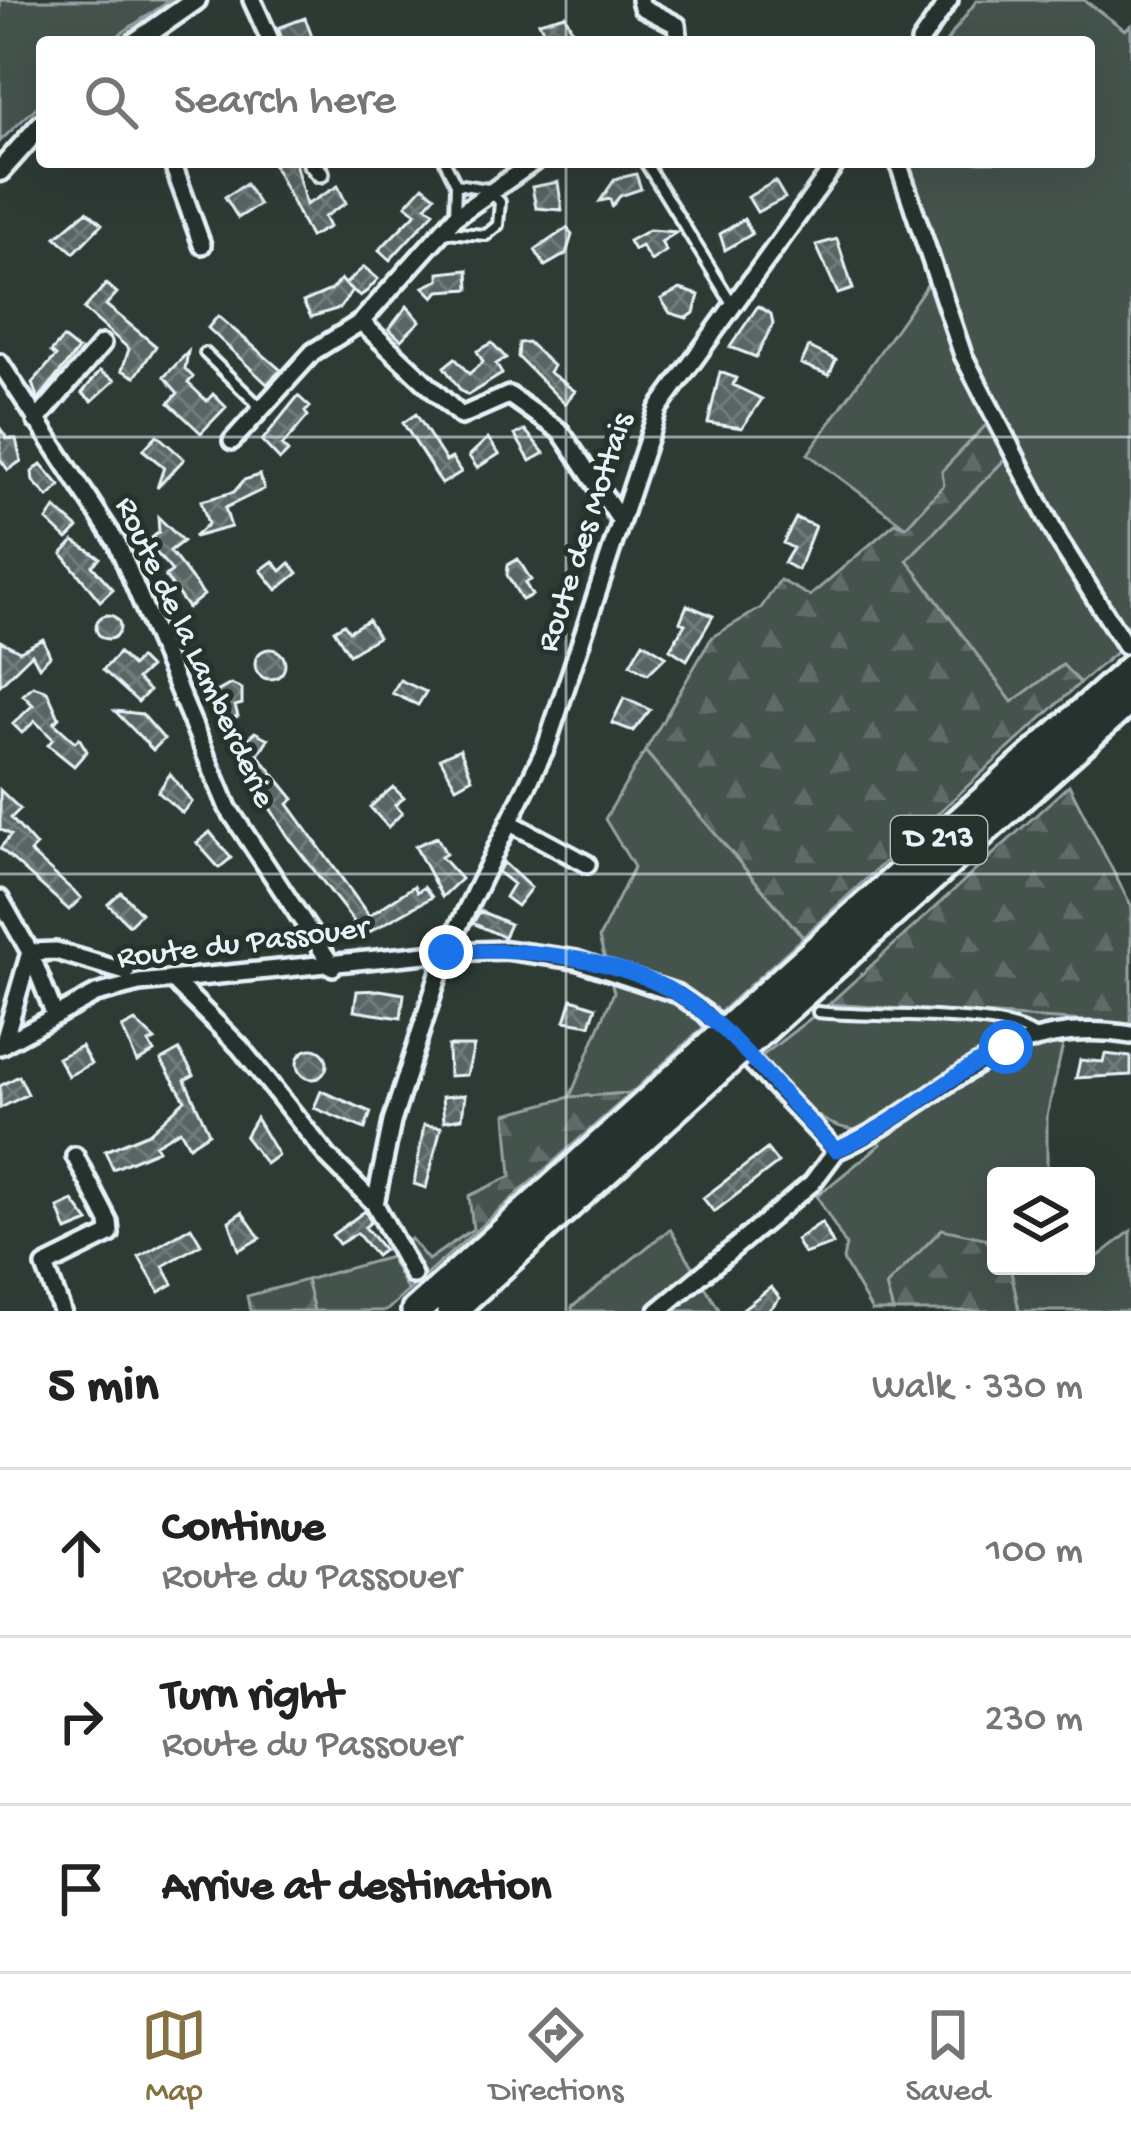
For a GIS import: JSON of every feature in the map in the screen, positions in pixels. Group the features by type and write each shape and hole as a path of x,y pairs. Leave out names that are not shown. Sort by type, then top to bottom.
{"highway":[{"name":"D 213","path":"756,1020 1128,657"},
{"name":"D 213","path":"416,1311 1131,698"},
{"name":"D 213","path":"451,1311 706,1065"}],"street":[{"path":"145,36 196,0"},
{"path":"253,0 268,36"},
{"path":"640,0 642,7 677,25 678,36"},
{"path":"924,36 949,0"},
{"path":"0,171 36,131"},
{"path":"174,168 202,245"},
{"path":"232,441 313,352 361,322 455,217 488,189 524,168"},
{"name":"Route des Mottais","path":"375,1204 392,1122 446,952 571,680 658,409 731,302 832,168"},
{"path":"900,168 963,355 1058,539 1128,657"},
{"path":"361,322 461,416 508,395 561,432 620,520"},
{"path":"36,421 103,344"},
{"name":"Route de la Lamberderie","path":"0,363 117,543 201,755 228,808 333,967"},
{"path":"509,822 587,865"},
{"path":"0,899 30,952 53,1013"},
{"name":"Route du Passouer","path":"1,1046 53,1013 96,994 172,980 506,950 561,958 678,994 705,1013 836,1150"},
{"path":"30,952 56,951 126,972"},
{"path":"1,1046 30,952"},
{"path":"172,980 240,1046 328,1158 375,1204 413,1274"},
{"path":"658,1311 812,1183 836,1150 879,1132 975,1062 1034,1035 1084,1028 1131,1035"},
{"path":"62,1311 45,1266 110,1234 109,1222 76,1156"}],"lane":[{"path":"449,168 456,184 455,217"},
{"path":"650,168 731,302"},
{"path":"443,232 486,235 498,225 500,202 488,189 456,184"},
{"path":"206,353 259,406"},
{"path":"818,1012 971,1022 1023,1028 1034,1035"}],"green space":[{"path":"0,0 171,0 117,36 36,36 36,108 0,141"},
{"path":"977,0 1084,0 1125,30 1131,25 1131,640 1080,683 1062,665 1012,703 907,560 1005,459 944,485 906,527 808,454 929,282 890,168 1095,168 1095,36 950,36"},
{"path":"986,425 1005,459 907,560 1012,702 1063,665 1080,683 803,937 645,751 712,637 761,608 780,580 810,596 895,523 906,527 944,485 942,471"},
{"path":"645,751 803,937 631,1093 570,1097 614,992 599,938 634,867 605,819"},
{"path":"1069,785 1131,906 1131,1024 829,1004"},
{"path":"829,1004 1069,1018 1047,1116 1047,1167 987,1167 987,1241 984,1238 886,1286 893,1311 872,1311 843,1260 846,1245 817,1196 881,1144 868,1130 834,1125 820,1117 762,1056"},
{"path":"631,1093 408,1291 390,1257 411,1239 428,1260 473,1229 469,1196 511,1176 506,1114 570,1097"},
{"path":"670,1229 720,1311 572,1311 572,1307"},
{"path":"942,1229 987,1241 987,1275 1012,1275 1019,1311 893,1311 886,1286"},
{"path":"1131,1231 1131,1311 1019,1311 1012,1275 1095,1275 1095,1259"},
{"path":"390,1257 408,1291 386,1311 314,1311 306,1280"},
{"path":"306,1280 314,1311 250,1311 247,1296"}],"building":[{"path":"565,15 575,36 546,36 539,22"},
{"path":"305,18 312,36 281,36 278,28"},
{"path":"275,168 297,168 306,205 338,186 346,203 324,217 329,227 310,237"},
{"path":"636,174 641,189 620,196 612,206 610,199 600,201 615,179"},
{"path":"775,181 785,198 757,212 748,197"},
{"path":"558,182 562,210 536,208 532,187"},
{"path":"246,184 259,205 238,218 225,197"},
{"path":"423,186 435,196 426,206 434,212 390,260 379,250 416,213 406,205"},
{"path":"87,211 102,224 74,253 56,237"},
{"path":"744,219 752,234 725,250 720,234"},
{"path":"567,228 572,235 566,254 545,266 535,250"},
{"path":"649,230 677,232 661,242 666,251 651,261 641,246 634,250 629,241"},
{"path":"837,239 853,289 838,294 816,245"},
{"path":"364,267 378,279 367,291 360,296 346,285 352,290 340,308 311,317 303,302 331,290 341,279 345,284"},
{"path":"468,270 469,289 439,291 434,297 424,287 439,280 439,273"},
{"path":"106,284 117,293 106,305 156,346 135,377 122,370 129,349 84,309"},
{"path":"680,289 699,295 694,313 687,318 670,313 661,299"},
{"path":"407,306 420,321 401,340 389,329"},
{"path":"758,306 771,314 773,324 756,357 730,347"},
{"path":"218,316 281,370 267,384 208,328"},
{"path":"63,338 78,350 38,400 32,383 56,356 51,352"},
{"path":"528,342 553,366 549,372 575,391 565,404 518,357 519,343"},
{"path":"492,343 506,358 496,364 502,374 468,395 444,367 455,358 469,374 483,362 477,351"},
{"path":"809,347 836,360 829,375 801,364"},
{"path":"188,352 185,369 193,377 188,383 207,401 213,394 226,407 201,433 169,403 178,393 164,377"},
{"path":"100,371 115,380 92,401 82,393"},
{"path":"720,372 736,378 733,385 762,399 742,428 708,423"},
{"path":"298,396 310,407 305,412 308,416 282,446 288,452 280,460 262,441"},
{"path":"416,414 446,461 452,458 461,472 442,484 403,423"},
{"path":"0,428 7,438 16,439 21,461 8,470 0,459"},
{"path":"525,430 544,453 530,461 515,435"},
{"path":"157,435 184,459 157,488 164,467 143,450"},
{"path":"488,438 499,454 477,468 469,456"},
{"path":"41,464 60,486 48,497 33,481 32,472"},
{"path":"260,475 264,489 225,508 231,527 194,537 208,524 201,501 234,492 244,480"},
{"path":"55,508 78,528 67,539 47,520"},
{"path":"158,517 183,541 170,551 204,595 188,608 165,576 172,571 147,542 159,532"},
{"path":"796,518 815,526 798,570 784,563 793,548 783,543"},
{"path":"74,541 100,558 92,566 113,589 100,601 62,554"},
{"path":"518,559 531,580 525,583 532,595 522,600 507,575 508,565"},
{"path":"273,561 281,571 290,563 298,573 277,590 261,570"},
{"path":"687,605 713,616 687,660 670,649 685,624 680,622"},
{"path":"108,615 117,618 117,636 108,639 99,636 96,627 99,618"},
{"path":"368,620 378,637 349,654 334,630 344,624 349,631"},
{"path":"43,639 50,656 39,667 32,654 0,685 0,641 20,651"},
{"path":"643,642 666,656 648,674 630,664"},
{"path":"270,649 281,653 285,664 281,675 270,679 259,675 255,664 259,653"},
{"path":"119,653 132,666 139,658 149,668 137,679 149,691 138,702 103,670"},
{"path":"400,680 426,692 418,705 392,693"},
{"path":"231,684 242,689 242,704 235,706 238,716 224,721 215,693"},
{"path":"33,686 47,691 59,718 54,723 75,742 79,738 87,751 74,766 48,745 53,739 35,721 22,733 13,724 33,705 23,695"},
{"path":"624,698 650,710 633,731 612,723"},
{"path":"115,711 142,714 164,739 153,750"},
{"path":"255,732 268,739 258,755 294,799 288,804 369,916 414,886 417,892 424,887 432,897 355,940 348,928 355,923 289,838 248,773 246,765 257,756 253,758 241,744"},
{"path":"460,749 472,778 456,787 440,758"},
{"path":"170,774 192,802 182,813 158,792"},
{"path":"393,787 404,798 395,805 402,813 388,827 370,807"},
{"path":"0,790 20,809 11,818 36,846 30,852 81,898 69,910 0,848 11,835 0,829"},
{"path":"210,832 231,858 219,868 197,843"},
{"path":"437,837 446,854 441,857 461,879 442,897 415,846"},
{"path":"503,862 531,888 517,906 505,897 513,884 498,872"},
{"path":"121,892 141,913 129,925 108,904"},
{"path":"480,911 510,924 504,937 473,923"},
{"path":"357,991 404,994 401,1018 354,1011"},
{"path":"572,999 596,1007 590,1025 565,1021"},
{"path":"135,1021 155,1040 149,1043 154,1052 137,1062 122,1028"},
{"path":"81,1046 91,1064 68,1076 58,1058"},
{"path":"448,1046 474,1046 467,1075 449,1076"},
{"path":"312,1049 327,1064 312,1079 297,1064"},
{"path":"179,1050 194,1075 185,1080 209,1133 189,1146 180,1130 155,1145 158,1150 113,1169 105,1151 149,1133 185,1100 161,1060"},
{"path":"1105,1054 1131,1057 1131,1075 1076,1078 1080,1060 1103,1062"},
{"path":"19,1076 28,1094 0,1108 0,1086"},
{"path":"321,1091 371,1112 365,1129 314,1108"},
{"path":"465,1095 462,1118 444,1121 442,1097"},
{"path":"256,1118 278,1155 266,1164 245,1137"},
{"path":"424,1125 441,1127 426,1188 414,1184"},
{"path":"767,1149 778,1163 714,1212 703,1198"},
{"path":"73,1201 89,1222 67,1231 58,1208"},
{"path":"365,1211 371,1222 365,1227 384,1250 376,1256 357,1233 339,1244 332,1235"},
{"path":"242,1212 260,1238 239,1250 229,1221"},
{"path":"822,1222 833,1244 804,1254 796,1240"},
{"path":"191,1227 201,1244 163,1266 173,1284 159,1292 139,1257"},
{"path":"771,1287 780,1298 768,1311 740,1311"}],"route":[{"path":"446,952 506,950 575,960 678,994 705,1013 836,1150 879,1132 975,1062 1006,1047"}]}
